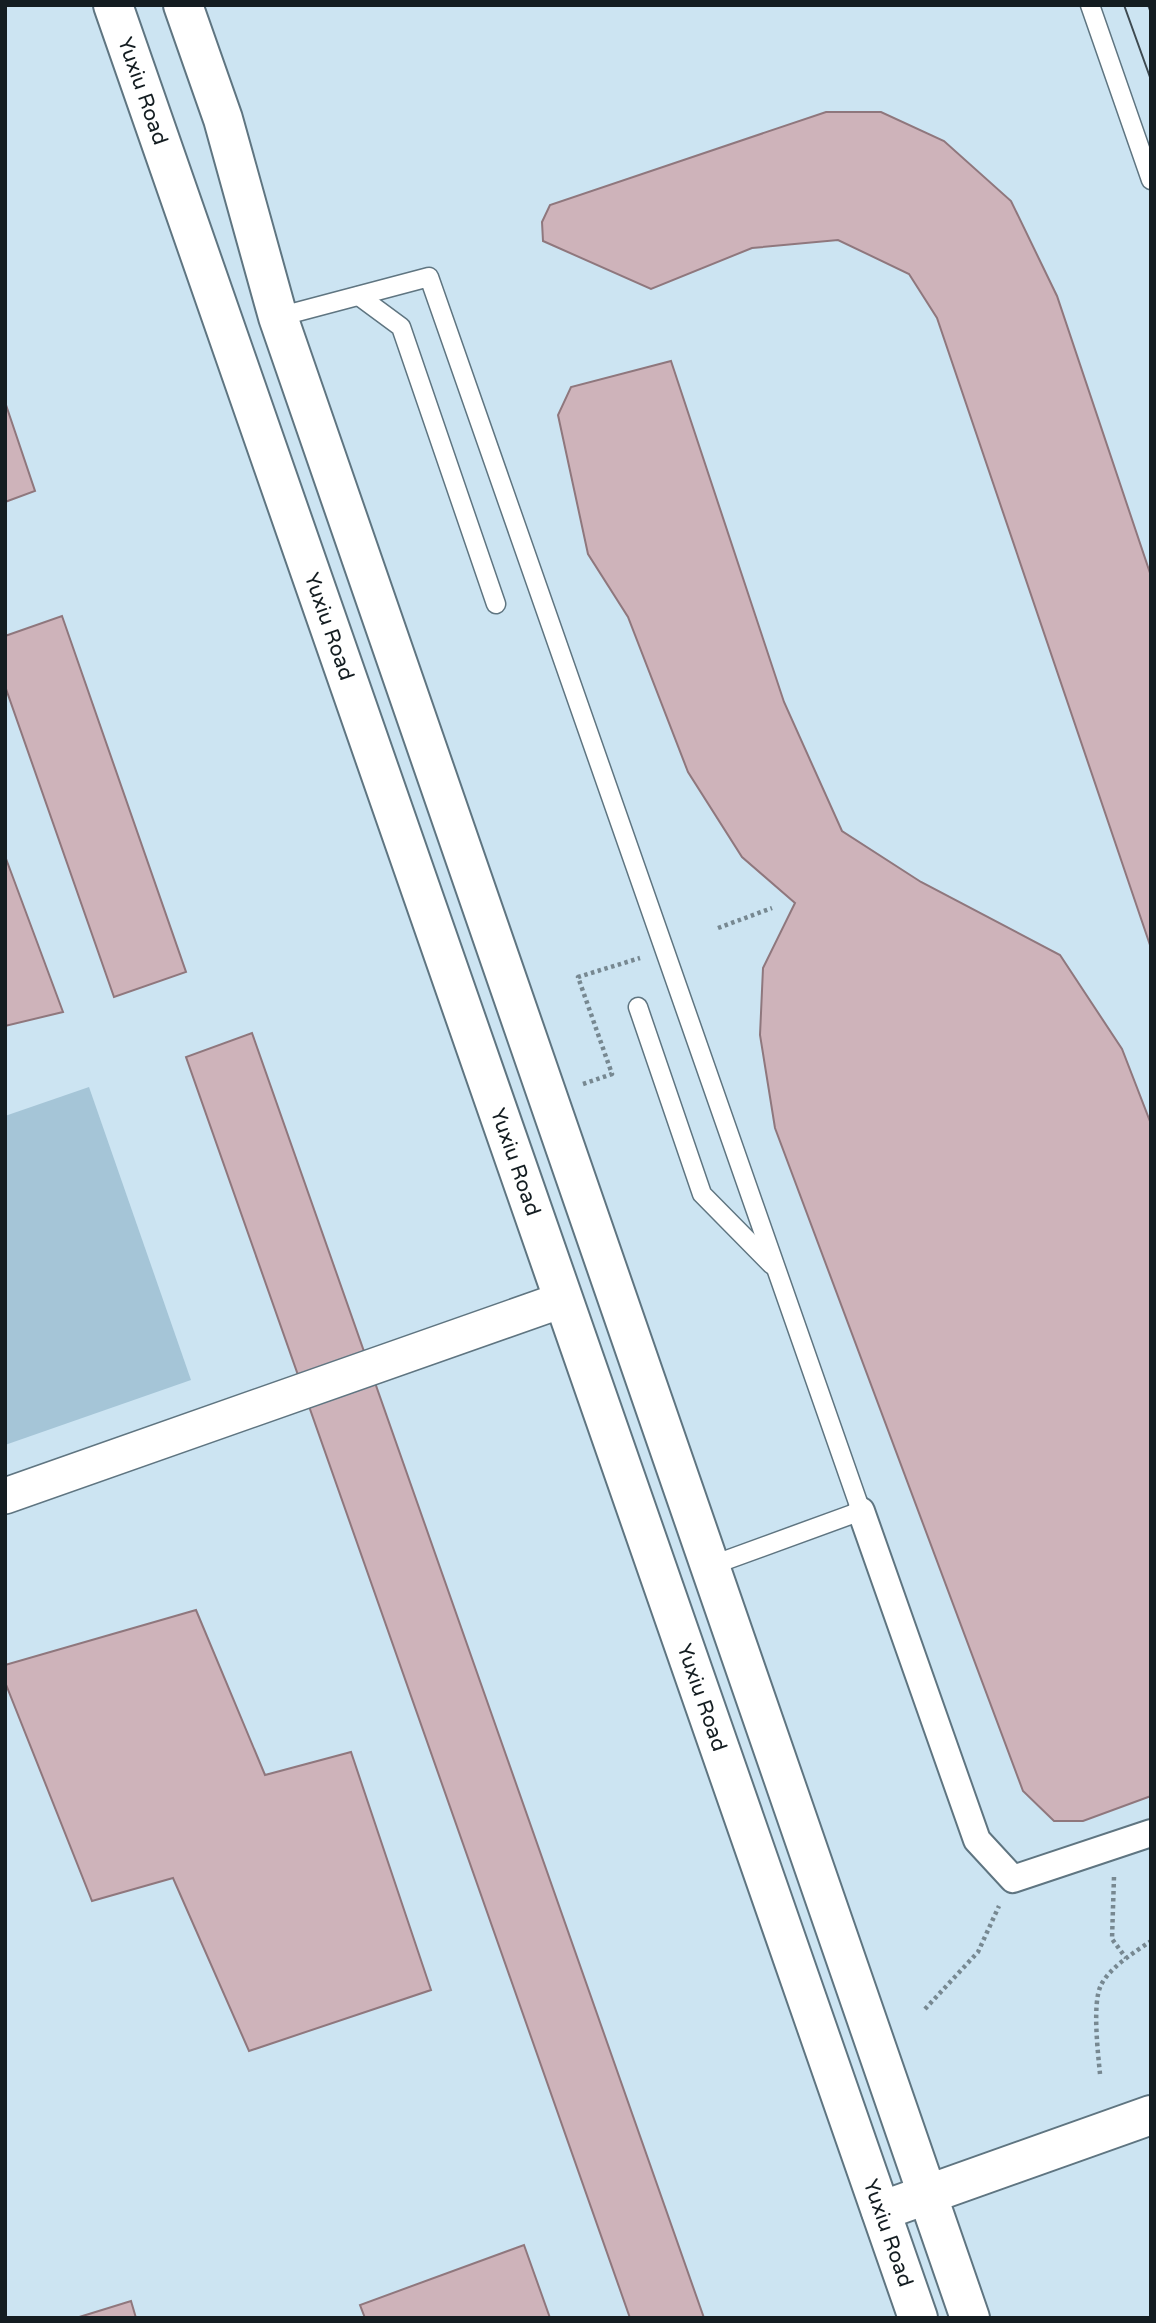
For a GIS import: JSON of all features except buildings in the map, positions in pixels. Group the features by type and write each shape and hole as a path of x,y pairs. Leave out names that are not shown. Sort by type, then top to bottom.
{"main road":[{"name":"Yuxiu Road","path":"113,5 918,2318"},
{"path":"183,5 223,118 278,317 970,2318"},
{"path":"881,2211 1151,2115"}],"street":[{"path":"5,1496 562,1300"},
{"path":"861,1511 977,1840 1013,1879 1151,1833"}],"lane":[{"path":"1090,5 1151,180"},
{"path":"278,317 429,277 861,1511 710,1566"},
{"path":"359,296 401,327 496,604"},
{"path":"638,1007 702,1194 777,1270"}],"path":[{"path":"718,928 772,908"},
{"path":"583,1084 612,1074 578,977 640,958"},
{"path":"1115,1845 1112,1939 1126,1958"},
{"path":"925,2009 978,1952 1013,1879"},
{"path":"1100,2074 1096,2029 1101,1985 1126,1958 1151,1941"}],"shaded area":[{"path":"89,1087 191,1380 5,1445 5,1116"}],"tram line":[{"path":"1124,5 1151,80"},
{"path":"1148,5 1151,13"}]}
